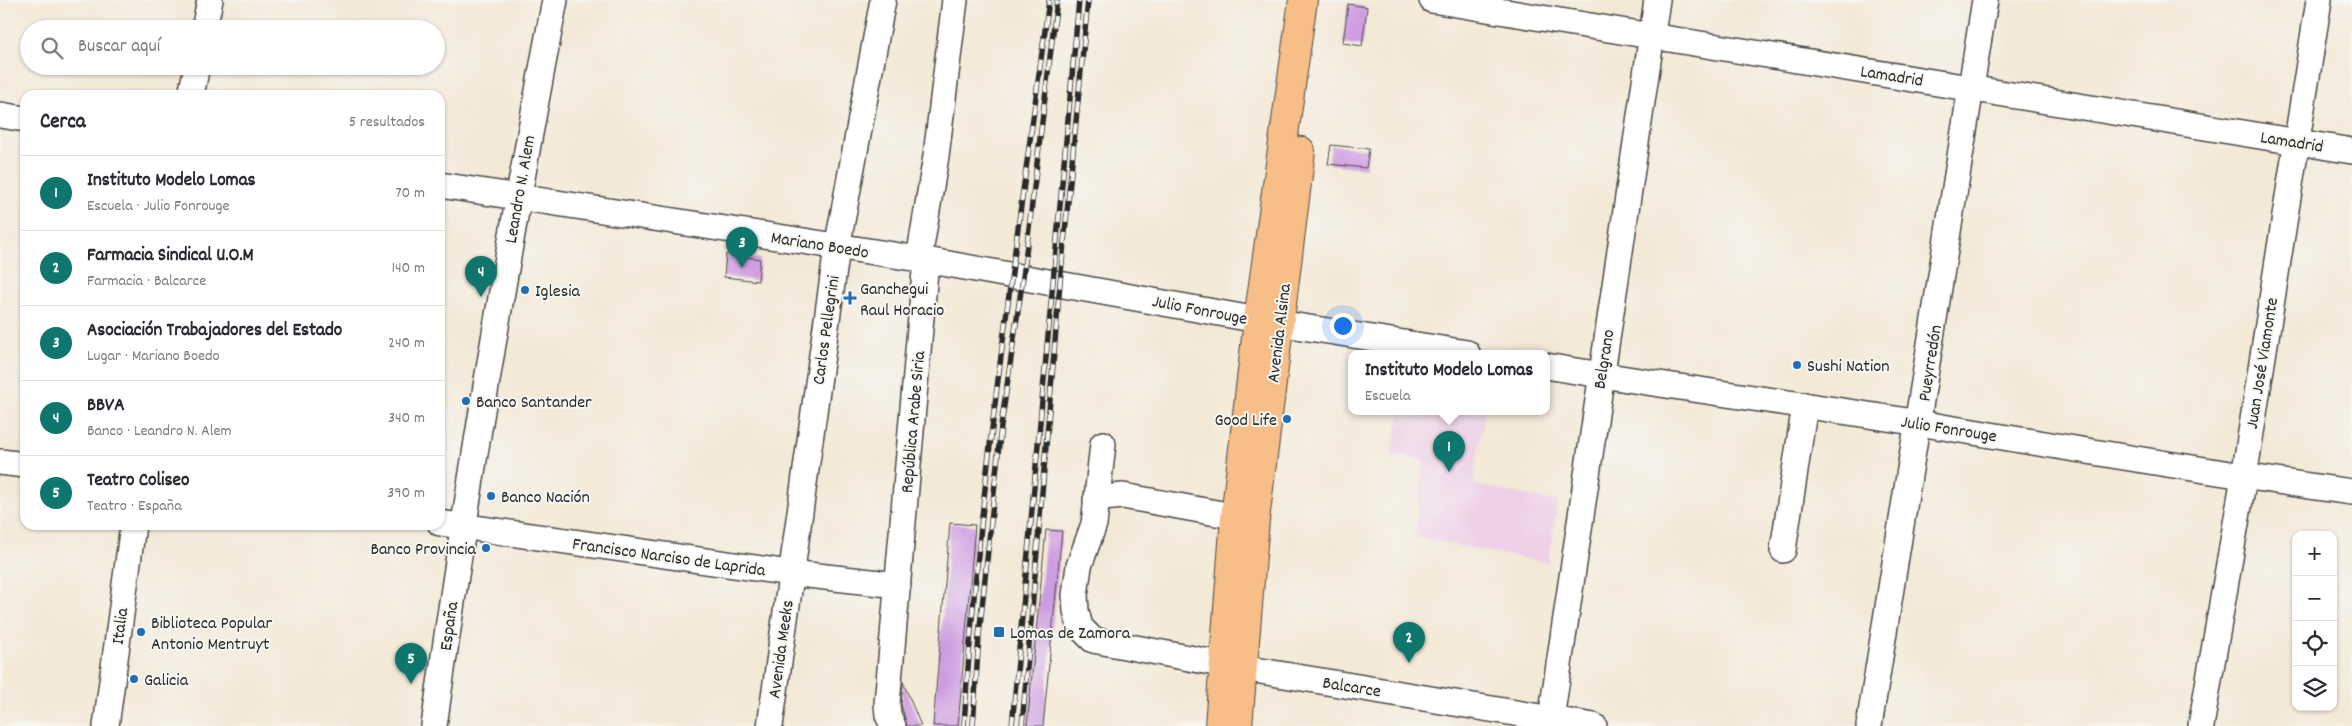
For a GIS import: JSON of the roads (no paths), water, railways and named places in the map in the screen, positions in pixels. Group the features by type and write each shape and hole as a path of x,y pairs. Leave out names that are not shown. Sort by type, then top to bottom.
{"main road":[{"name":"Avenida Alsina","path":"1232,666 1245,519 1269,321 1303,0"},
{"name":"Avenida Alsina","path":"1269,321 1320,0"},
{"path":"1219,726 1232,666"},
{"path":"1232,666 1238,726"}],"street":[{"path":"206,20 210,0"},
{"name":"Leandro N. Alem","path":"451,525 555,0"},
{"name":"Carlos Pellegrini","path":"790,573 837,248 883,0"},
{"name":"República Arabe Siria","path":"893,726 888,715 887,704 898,585 922,259 955,0"},
{"name":"Lamadrid","path":"1432,0 2352,151"},
{"name":"Belgrano","path":"1550,722 1657,0"},
{"name":"Pueyrredón","path":"1869,726 1986,0"},
{"name":"Juan José Viamonte","path":"2201,726 2244,477 2295,141 2319,0"},
{"path":"192,90 195,75"},
{"path":"0,115 20,118"},
{"name":"Mariano Boedo","path":"445,186 837,248 922,259 1053,282"},
{"name":"Julio Fonrouge","path":"1053,282 1269,321 1448,350"},
{"name":"Julio Fonrouge","path":"1550,367 1601,376 1806,405 2244,477 2352,492"},
{"path":"1783,550 1806,405"},
{"name":"Balcarce","path":"1103,444 1094,524 1078,566 1076,610 1080,627 1093,640 1550,722 1594,726"},
{"path":"0,462 20,464"},
{"path":"1096,500 1123,496 1245,519"},
{"name":"Francisco Narciso de Laprida","path":"451,525 790,573 898,585"},
{"name":"España","path":"434,726 451,525"},
{"name":"Italia","path":"106,726 132,530"},
{"name":"Avenida Meeks","path":"770,726 790,573"}],"railway":[{"path":"964,726 979,544 989,453 1049,0"},
{"path":"973,726 979,636 1001,426 1023,277 1057,0"},
{"path":"1012,726 1079,0"},
{"path":"1022,726 1060,283 1088,0"}],"place":[{"name":"Asociación Trabajadores del Estado","path":"742,268"},
{"name":"Iglesia","path":"525,290"},
{"name":"BBVA","path":"481,297"},
{"name":"Ganchegui Raul Horacio","path":"850,298"},
{"name":"Sushi Nation","path":"1797,365"},
{"name":"Banco Santander","path":"466,401"},
{"name":"Good Life","path":"1287,419"},
{"name":"Instituto Modelo Lomas","path":"1449,472"},
{"name":"Banco Nación","path":"491,496"},
{"name":"Banco Provincia","path":"486,548"},
{"name":"Biblioteca Popular Antonio Mentruyt","path":"141,632"},
{"name":"Lomas de Zamora","path":"999,632"},
{"name":"Farmacia Sindical U.O.M","path":"1409,663"},
{"name":"Galicia","path":"134,679"},
{"name":"Teatro Coliseo","path":"411,684"}]}
